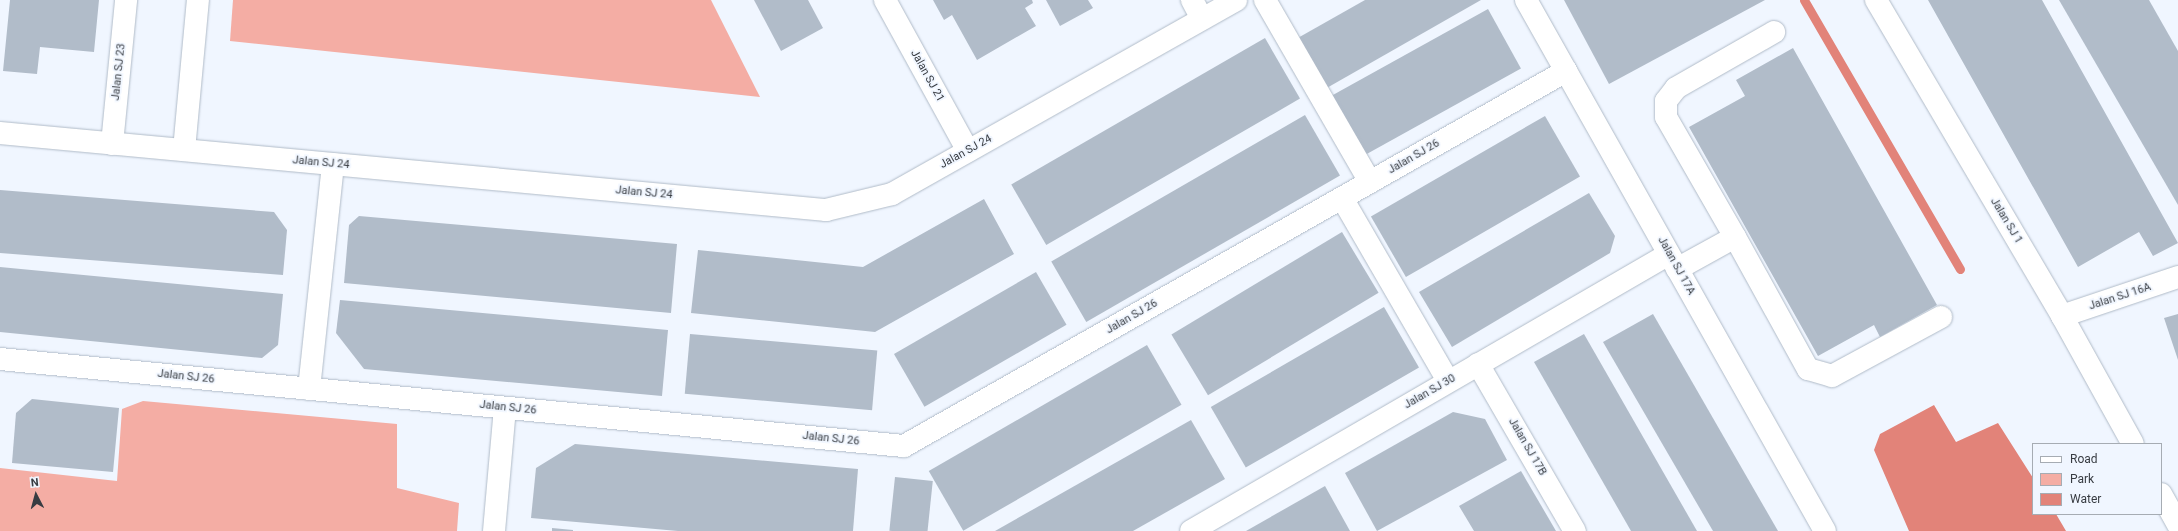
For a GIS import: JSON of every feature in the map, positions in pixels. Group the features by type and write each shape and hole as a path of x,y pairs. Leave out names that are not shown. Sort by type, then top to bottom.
{"street":[{"name":"Jalan SJ 23","path":"112,144 126,0"},
{"path":"184,150 198,0"},
{"name":"Jalan SJ 21","path":"885,0 968,151"},
{"path":"1192,0 1202,19"},
{"name":"Jalan SJ 24","path":"0,134 826,210 892,194 1236,0"},
{"path":"1265,0 1370,182"},
{"name":"Jalan SJ 17A","path":"1526,0 1825,531"},
{"name":"Jalan SJ 1","path":"1876,0 2062,316 2132,443"},
{"path":"1774,32 1676,88 1666,101 1666,117 1736,237 1808,369 1832,376 1941,317"},
{"name":"Jalan SJ 26","path":"0,359 904,446 1566,71"},
{"path":"309,389 333,164"},
{"path":"1342,198 1448,381"},
{"name":"Jalan SJ 30","path":"1192,531 1478,364 1673,261 1736,237"},
{"name":"Jalan SJ 16A","path":"2062,316 2178,278"},
{"name":"Jalan SJ 17B","path":"1478,364 1575,531"},
{"path":"494,531 505,408"},
{"path":"2162,496 2178,525"}],"green space":[{"path":"233,0 711,0 760,97 230,41"},
{"path":"143,401 397,424 397,488 459,503 457,531 0,531 0,468 117,481 122,409"}],"water":[{"path":"1934,405 1956,442 1998,423 2032,476 2032,515 2057,515 2066,531 1909,531 1874,450 1880,434"}],"building":[{"path":"10,0 99,0 94,52 40,47 37,74 3,71"},
{"path":"754,0 808,0 823,28 781,51"},
{"path":"933,0 1032,0 1033,3 1025,8 1036,26 977,60 952,15 944,20"},
{"path":"1046,0 1088,0 1093,8 1060,26"},
{"path":"1365,0 1481,0 1325,89 1296,39"},
{"path":"1564,0 1765,0 1609,84"},
{"path":"1928,0 2042,0 2178,243 2153,256 2139,232 2078,267"},
{"path":"2059,0 2149,0 2178,51 2178,205"},
{"path":"1488,9 1521,68 1362,157 1329,97"},
{"path":"1265,38 1300,99 1046,245 1011,184"},
{"path":"1793,48 1937,305 1880,337 1874,325 1818,356 1689,127 1745,96 1736,80"},
{"path":"1305,115 1340,176 1086,322 1051,262"},
{"path":"1545,116 1580,177 1406,277 1371,216"},
{"path":"0,190 274,212 287,230 283,275 0,253"},
{"path":"1589,193 1615,236 1610,253 1452,347 1419,292"},
{"path":"984,199 1014,254 875,332 691,313 698,250 863,267"},
{"path":"359,216 677,244 671,313 344,283 349,225"},
{"path":"1342,232 1379,293 1208,395 1171,334"},
{"path":"0,267 283,294 278,345 262,358 0,332"},
{"path":"1036,272 1066,325 924,407 894,354"},
{"path":"340,300 668,330 662,396 364,369 336,333"},
{"path":"1384,307 1419,368 1246,468 1211,407"},
{"path":"1653,314 1778,531 1713,531 1603,342"},
{"path":"2178,314 2178,360 2164,318"},
{"path":"690,334 877,350 872,410 685,394"},
{"path":"1584,334 1697,531 1631,531 1534,362"},
{"path":"1147,345 1182,405 963,531 929,471"},
{"path":"32,399 119,408 113,472 12,463 16,413"},
{"path":"1453,412 1485,419 1507,460 1377,531 1345,473"},
{"path":"1191,420 1225,479 1133,531 995,531"},
{"path":"575,444 858,469 853,531 678,531 531,518 536,468"},
{"path":"1521,471 1556,531 1474,531 1459,506"},
{"path":"895,477 933,481 928,531 889,531"},
{"path":"1325,486 1350,531 1246,531"},
{"path":"552,528 573,530 573,531 552,531"}],"waterway":[{"path":"1804,0 1960,269"}]}
